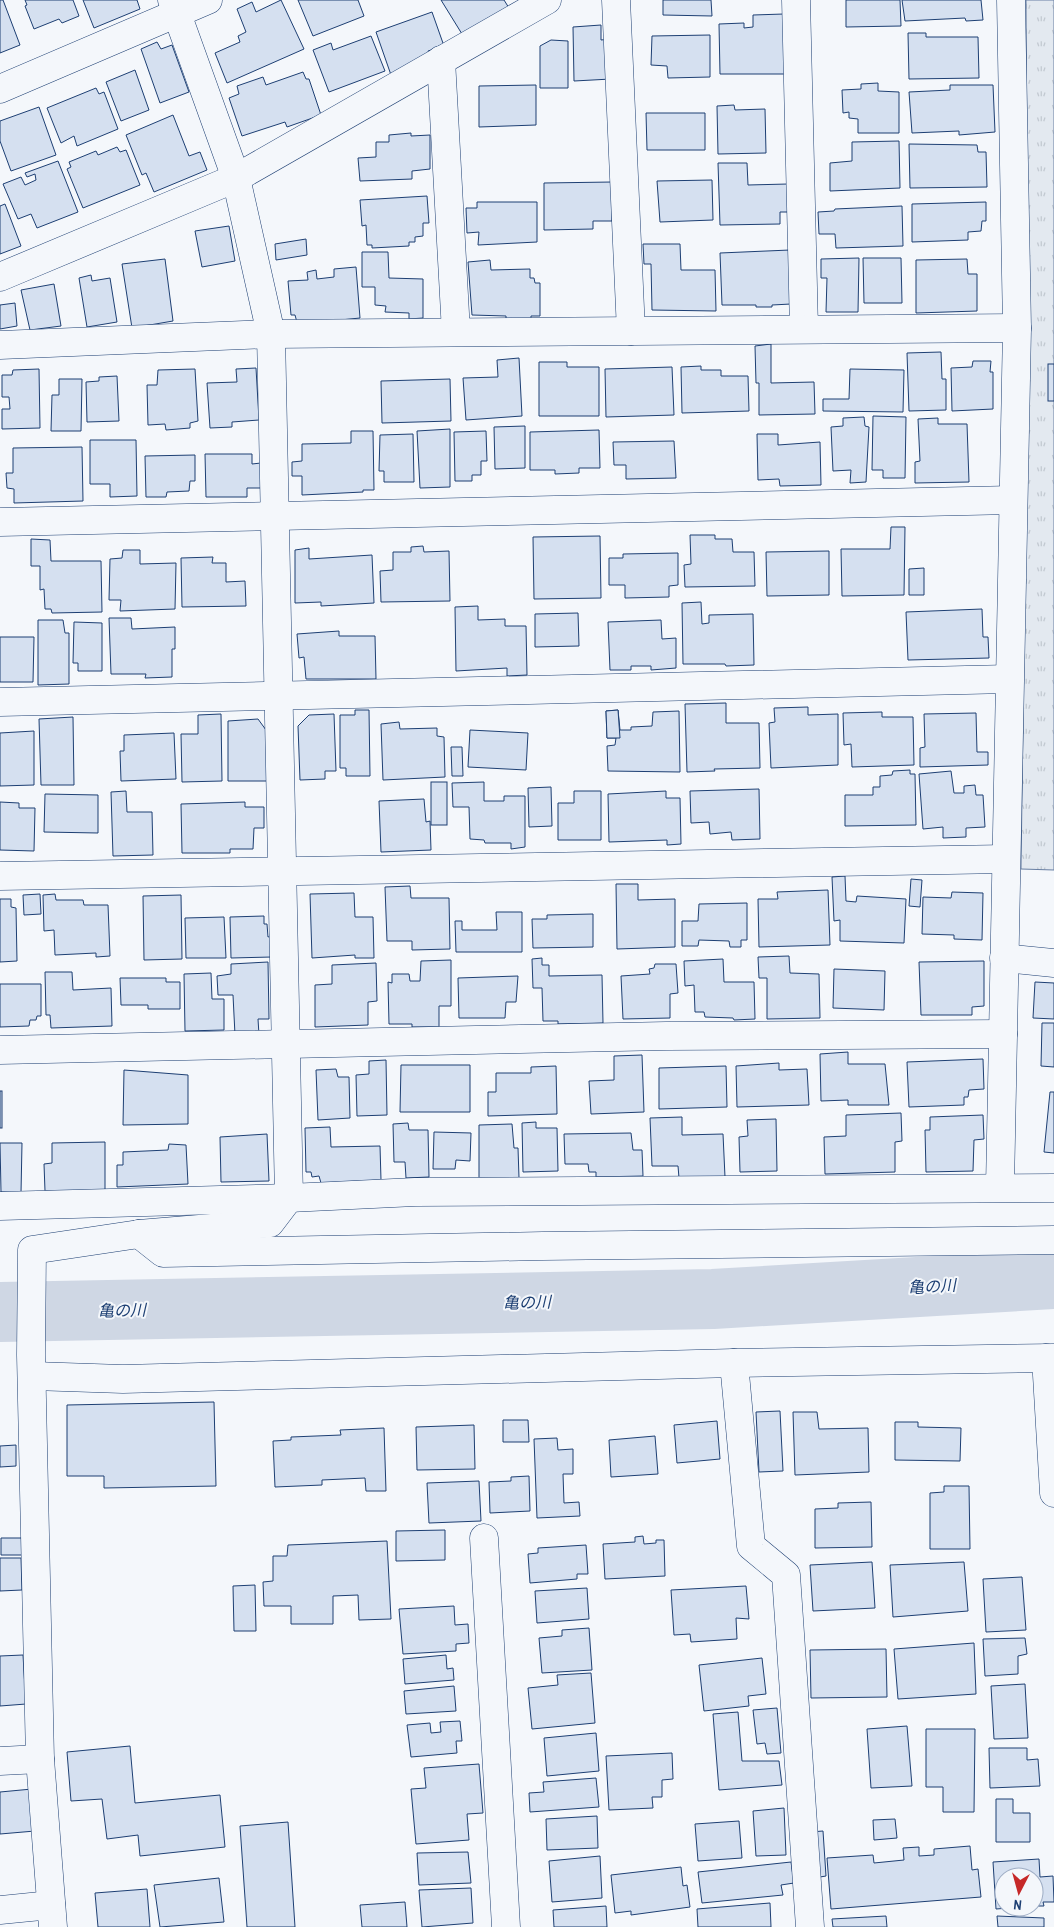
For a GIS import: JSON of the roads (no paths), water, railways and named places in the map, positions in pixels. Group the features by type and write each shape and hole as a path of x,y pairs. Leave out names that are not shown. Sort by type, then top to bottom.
{"street":[{"path":"0,90 175,7 208,0"},
{"path":"0,277 236,178 547,0"},
{"path":"616,0 631,331"},
{"path":"796,0 804,330"},
{"path":"1000,1187 1016,328 1011,0"},
{"path":"0,1910 52,1916 40,1759 32,1365 32,1250 139,1234 270,1223 288,1198 271,334 236,178 175,7"},
{"path":"441,60 456,332"},
{"path":"0,345 271,334 1016,328"},
{"path":"0,522 1013,500"},
{"path":"0,702 1010,679"},
{"path":"0,876 1006,859"},
{"path":"1004,958 1054,963"},
{"path":"0,1050 666,1036 1003,1034"},
{"path":"0,1206 288,1198 415,1192 1054,1188"},
{"path":"139,1234 163,1252 1054,1240"},
{"path":"32,1365 123,1379 734,1363 1050,1358 1054,1492"},
{"path":"734,1363 751,1546 786,1575 810,1927"},
{"path":"484,1538 506,1927"},
{"path":"0,1761 40,1759"}],"waterway":[{"name":"亀の川","path":"0,1312 713,1299 1054,1279"}]}
